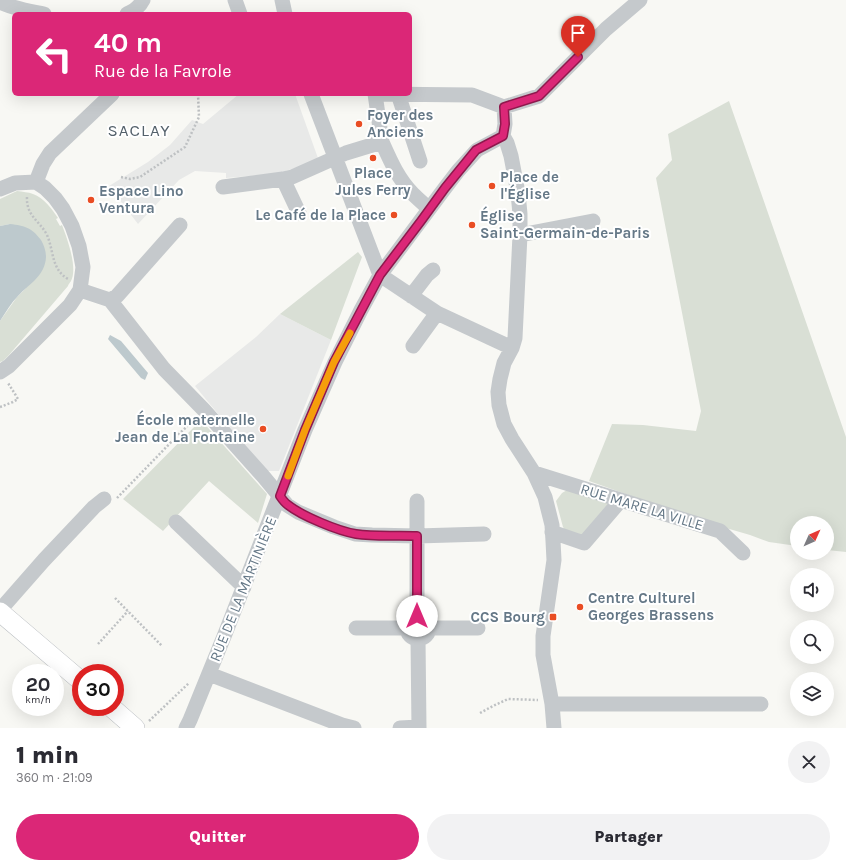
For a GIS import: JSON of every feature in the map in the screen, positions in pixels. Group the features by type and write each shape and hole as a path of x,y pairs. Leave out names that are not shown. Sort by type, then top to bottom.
{"main road":[{"path":"0,611 72,673"},
{"path":"124,715 142,725"}],"street":[{"path":"132,12 143,0"},
{"path":"236,0 239,12"},
{"path":"282,0 285,12"},
{"path":"412,94 472,95 504,107 539,96 606,29 640,0"},
{"path":"0,2 34,12"},
{"path":"32,183 50,153 110,96"},
{"path":"312,96 335,158 352,185 380,275 437,313 512,348"},
{"path":"376,96 382,142 402,181 412,194 429,209"},
{"path":"399,96 420,161"},
{"path":"504,107 505,124 503,136 511,156 518,193 520,235 516,328 512,348 504,364 500,379 498,392 499,405 504,424 512,440 534,473 545,497 550,517 554,541 554,560 543,636 543,655 551,698 554,728"},
{"name":"RUE DE LA MARTINIÈRE","path":"186,728 244,587 305,430 334,362 380,275 445,188 476,150 503,136"},
{"path":"223,187 292,177 346,153 382,142"},
{"path":"283,179 299,213"},
{"path":"0,189 15,183 32,183 45,188 63,209 72,226 79,246 83,267 81,287 76,297 22,354 10,366 2,371"},
{"path":"520,235 594,221"},
{"path":"110,300 117,296 180,225"},
{"path":"411,296 427,274 433,270"},
{"path":"81,287 110,300 164,369 204,410 287,505 298,512 355,534 417,536 484,534"},
{"path":"413,346 437,313"},
{"name":"RUE MARE LA VILLE","path":"534,473 720,531 743,553"},
{"path":"0,611 44,560 94,507 104,499"},
{"path":"552,532 584,543 621,500"},
{"path":"417,501 417,616"},
{"path":"176,522 244,587"},
{"path":"417,616 424,618 430,628 429,632 424,637 418,639 411,637 406,628 408,621 417,616"},
{"path":"356,628 406,628"},
{"path":"430,628 478,628"},
{"path":"400,728 419,728 418,639"},
{"path":"209,674 342,725 354,728"},
{"path":"551,698 761,704"}],"path":[{"path":"121,177 130,179 140,177 185,147 199,117 198,96"},
{"path":"32,183 26,204 32,216 46,234 53,259 61,275 81,287"},
{"path":"0,407 18,399 2,371"},
{"path":"104,499 115,501 204,410"},
{"path":"115,598 162,646"},
{"path":"98,644 128,611"},
{"path":"142,725 192,680"},
{"path":"480,713 508,699 541,700 551,698"}],"shaded area":[{"path":"237,96 296,96 319,161 275,174 226,178 226,173 195,171 179,180 138,224 109,186 148,162 170,145 192,120 203,124"},
{"path":"729,101 846,437 846,552 834,551 834,516 790,516 790,545 769,542 702,521 589,481 612,424 643,425 696,431 701,411 656,178 672,160 668,134"},
{"path":"17,191 31,193 41,198 58,218 56,219 60,226 62,225 71,253 73,261 73,275 68,286 9,355 0,362 0,321 17,297 26,288 10,224 0,226 0,199"},
{"path":"10,224 24,227 34,232 43,244 46,257 45,264 40,274 15,299 0,321 0,226"},
{"path":"358,252 362,257 331,340 280,314"},
{"name":"École maternelle Jean de La Fontaine","path":"280,314 331,340 279,471 265,471 195,386 256,337"},
{"path":"110,335 121,341 148,373 145,380 141,378 108,339"},
{"path":"201,420 267,494 258,523 209,481 163,531 123,499"},
{"path":"567,490 610,504 586,536 565,530 563,527 556,501 562,493"}],"slow traffic":[{"path":"288,476 305,430 334,362 350,333"}],"place":[{"name":"Foyer des Anciens","path":"359,124"},
{"name":"Place Jules Ferry","path":"373,158"},
{"name":"Place de l'Église","path":"492,186"},
{"name":"Espace Lino Ventura","path":"91,200"},
{"name":"Le Café de la Place","path":"394,215"},
{"name":"Église Saint-Germain-de-Paris","path":"472,225"},
{"name":"École maternelle Jean de La Fontaine","path":"263,429"},
{"name":"Centre Culturel Georges Brassens","path":"580,607"},
{"name":"CCS Bourg","path":"553,617"}],"district":[{"name":"SACLAY","path":"139,130"}],"route":[{"path":"417,616 417,536 355,534 298,512 287,505 280,496 305,430 334,362 380,275 390,264 458,171 476,150 503,136 505,124 504,107 539,96 578,57"}]}
